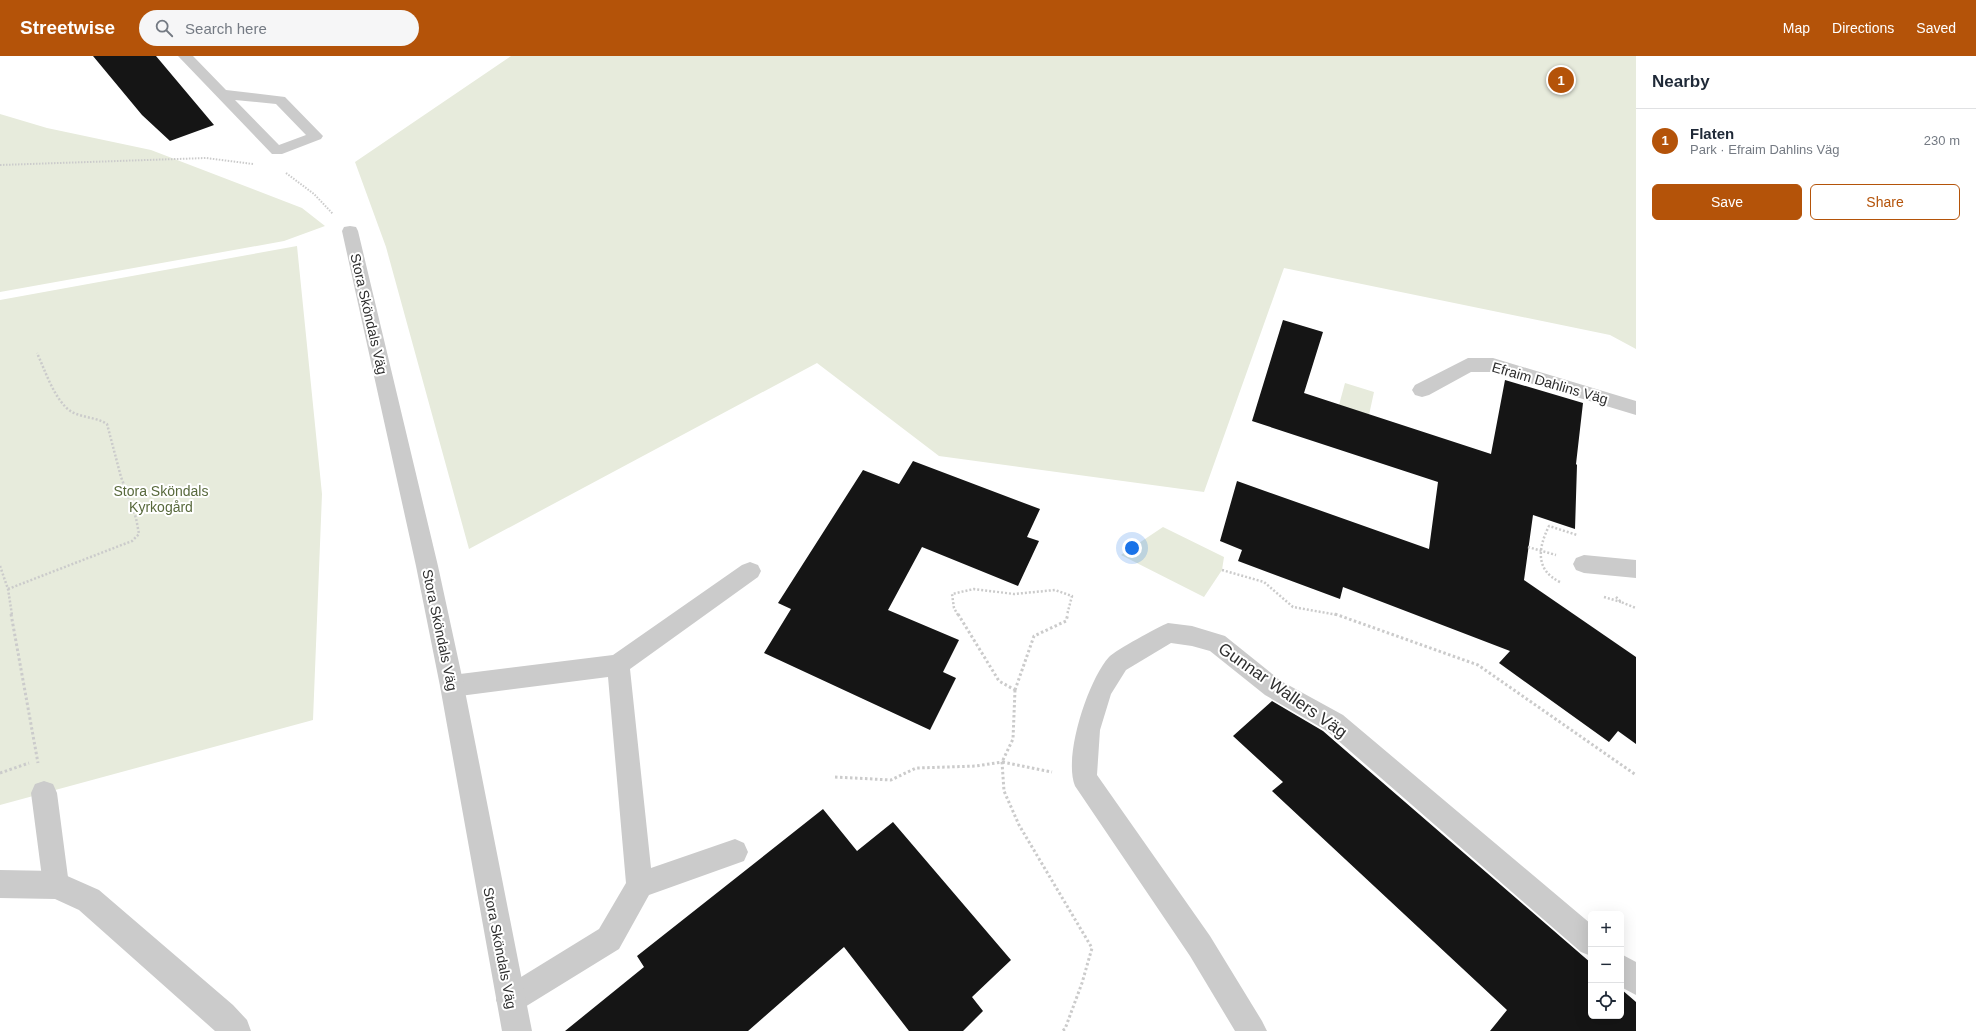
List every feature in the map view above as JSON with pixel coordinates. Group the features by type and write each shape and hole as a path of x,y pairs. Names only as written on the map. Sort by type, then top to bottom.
{"street":[{"path":"185,56 221,94 277,150 316,136 280,100 221,94"},
{"name":"Stora Sköndals Väg","path":"350,231 427,566 452,686 516,1031"},
{"name":"Efraim Dahlins Väg","path":"1422,390 1468,365 1493,365 1636,408"},
{"path":"0,884 56,884 89,900 222,1016 236,1031"}],"lane":[{"path":"1584,564 1628,567 1636,570"},
{"path":"452,686 618,666 750,571"},
{"name":"Gunnar Wallers Väg","path":"1084,778 1088,730 1101,690 1118,664 1168,633 1192,636 1217,643 1274,688 1335,723 1588,939"},
{"path":"510,1000 609,939 640,885 618,666"},
{"path":"1084,778 1200,946 1252,1031"},
{"path":"44,793 56,884"},
{"path":"640,885 735,852"},
{"path":"1624,971 1636,981"}],"path":[{"path":"0,164 206,158 255,164"},
{"path":"283,172 314,194 350,231"},
{"path":"8,589 132,541 139,534 136,518 121,477 107,424 100,419 72,412 67,408 61,400 37,353"},
{"path":"0,567 8,589 38,760 0,773"},
{"path":"1222,570 1264,582 1293,607 1333,613 1478,665 1636,775"},
{"path":"1016,690 999,681 954,608 952,594 974,589 1014,594 1055,590 1072,596 1066,621 1034,636 1016,690 1013,739 1002,762 1004,791 1019,825 1092,948 1068,1022 1065,1029 1062,1031"},
{"path":"835,776 891,780 916,768 969,767 1002,762 1084,778"}],"green space":[{"path":"511,56 1636,56 1636,349 1610,335 1284,268 1204,492 939,456 817,363 469,549 386,247 355,162"},
{"path":"0,114 47,128 151,150 302,208 325,226 284,241 0,292"},
{"name":"Stora Sköndals Kyrkogård","path":"297,246 322,494 313,720 0,805 0,300"},
{"path":"1345,383 1374,392 1369,415 1339,405"},
{"path":"1163,527 1224,557 1222,570 1204,597 1121,555"}],"building":[{"path":"93,56 156,56 214,125 170,141 142,115"},
{"path":"1283,320 1323,332 1304,393 1491,454 1505,380 1583,403 1576,464 1575,529 1533,515 1524,580 1636,657 1636,744 1618,731 1609,742 1499,663 1510,651 1343,587 1340,599 1238,561 1242,550 1220,541 1237,481 1429,549 1438,482 1252,421"},
{"path":"913,461 1040,509 1027,537 1039,541 1018,586 922,547 888,610 959,640 943,672 956,678 930,730 764,653 791,609 778,603 863,470 899,484"},
{"path":"1272,701 1323,731 1588,960 1588,1019 1624,1019 1624,992 1636,1002 1636,1031 1490,1031 1507,1010 1272,791 1283,782 1233,736"},
{"path":"823,809 857,851 893,822 1011,960 972,997 983,1011 963,1031 909,1031 844,947 748,1031 565,1031 644,967 637,956"}],"place":[{"name":"Flaten","path":"1561,80"}]}
